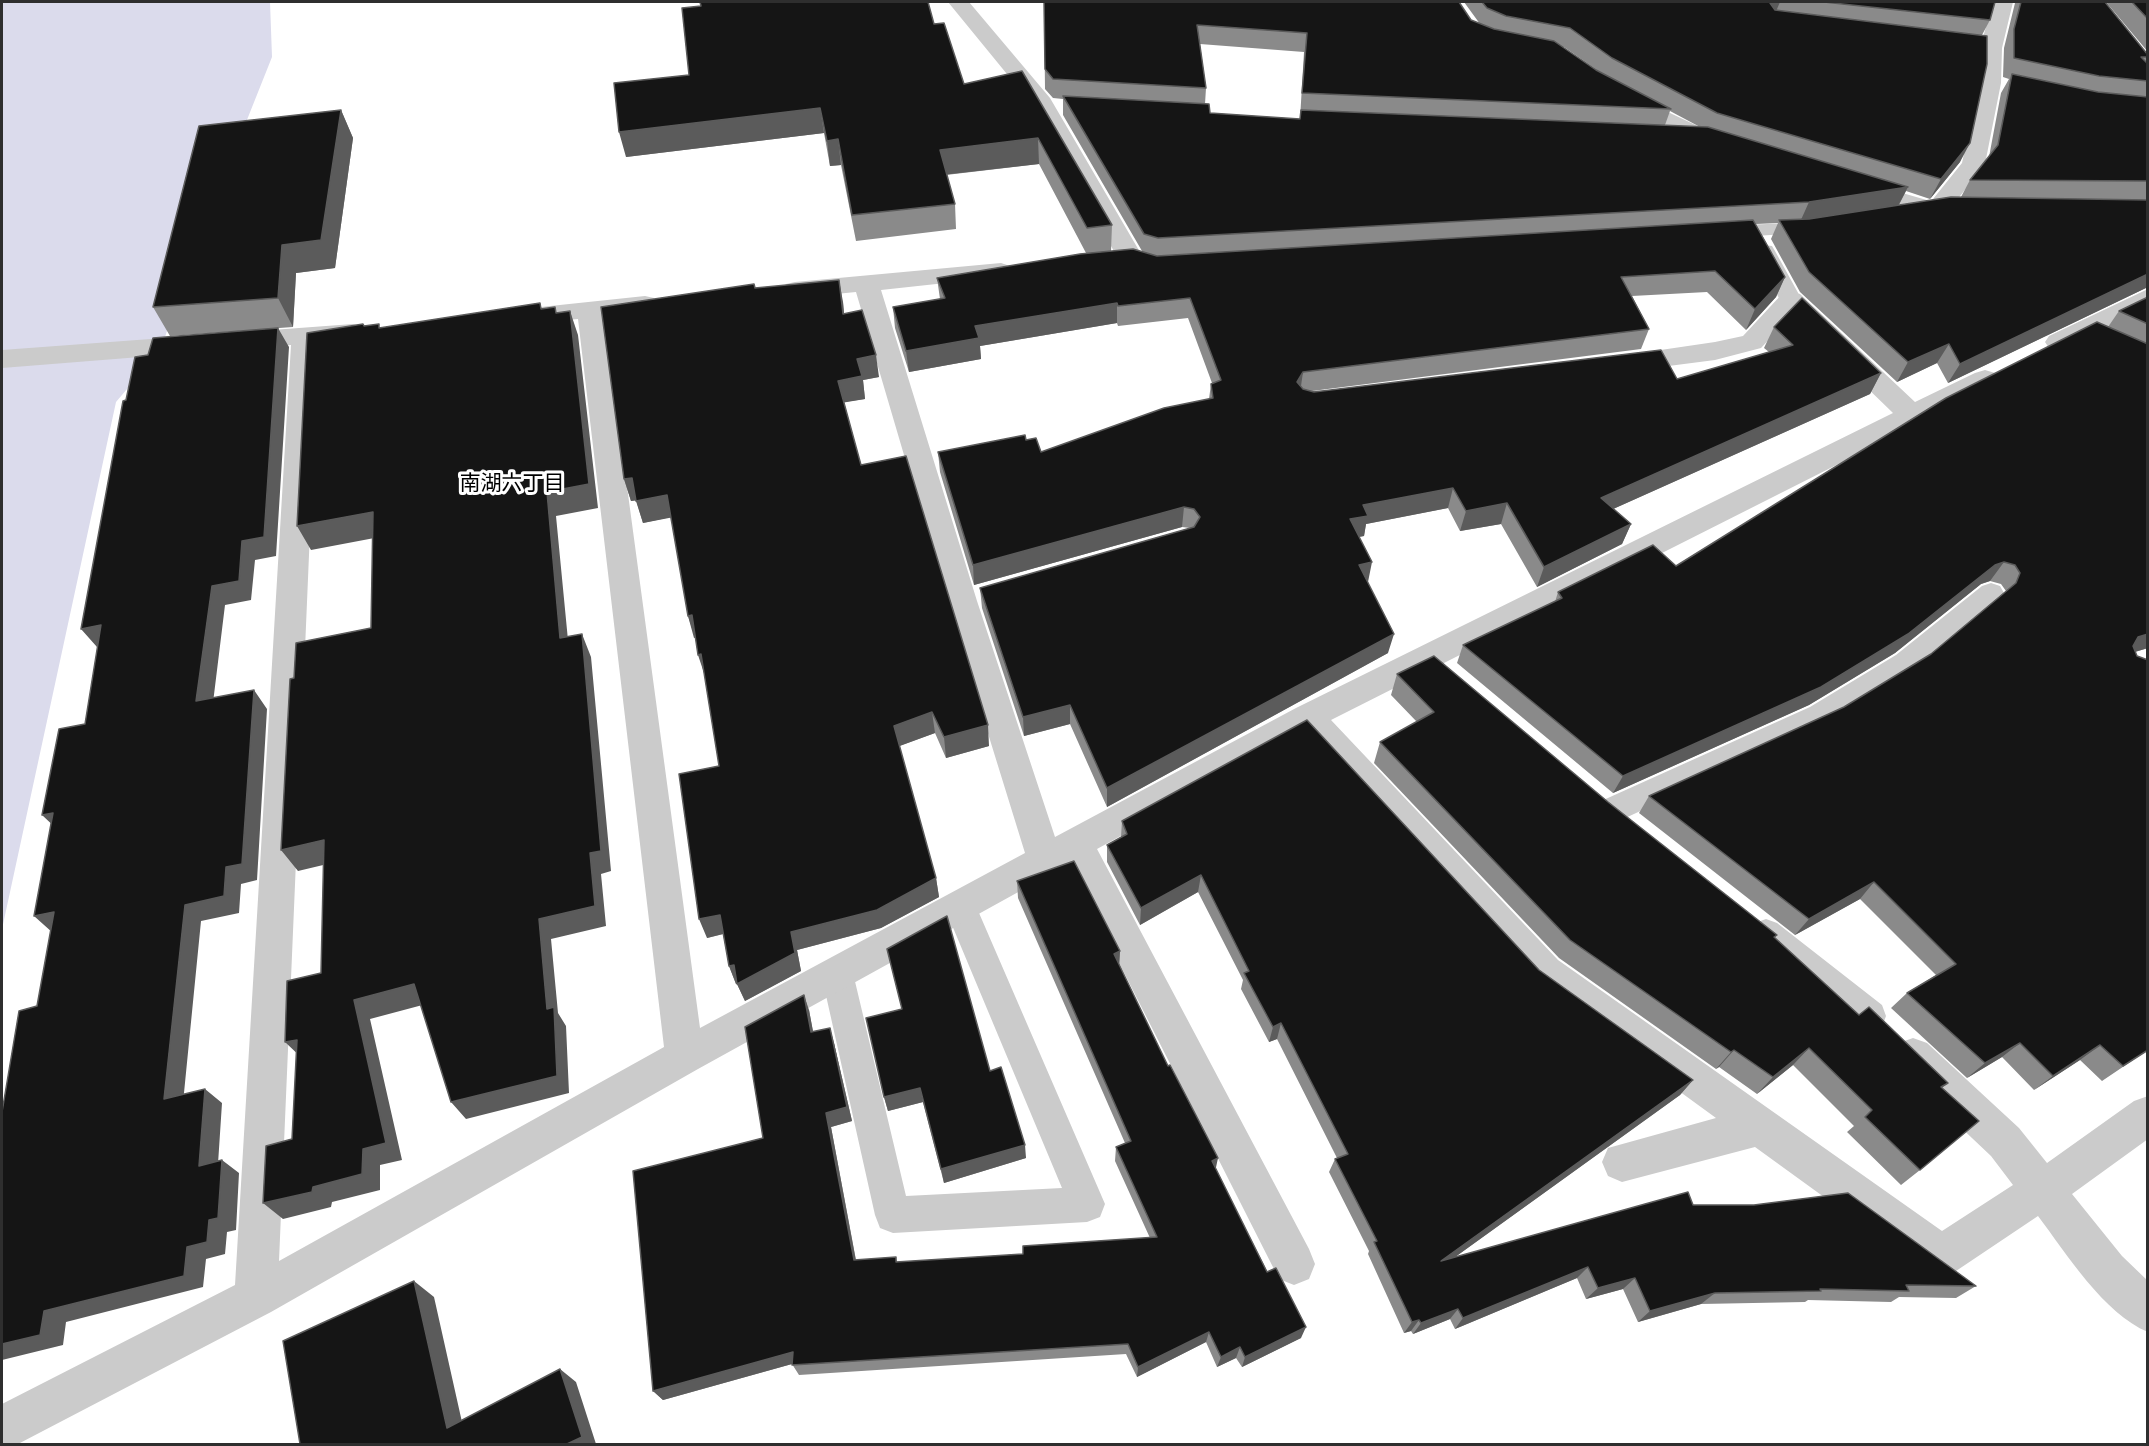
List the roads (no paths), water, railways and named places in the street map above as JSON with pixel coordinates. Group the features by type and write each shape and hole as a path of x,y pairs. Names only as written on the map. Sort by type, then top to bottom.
{"street":[{"path":"958,2 1039,98 1139,262 1073,264"},
{"path":"1937,210 1973,164 2000,85 1991,48 2003,2"},
{"path":"1937,210 1972,210"},
{"path":"774,292 1027,268"},
{"path":"866,283 1060,852 1294,1264"},
{"path":"2,1428 256,1297 684,1056 1308,717 2018,362 2096,337 2148,297"},
{"path":"1599,366 1715,351 1752,342 1791,300 1912,415"},
{"path":"483,320 670,302"},
{"path":"590,309 684,1056"},
{"path":"2,359 376,330"},
{"path":"256,1297 306,336"},
{"path":"1308,717 1545,972 1941,1256 2043,1189 2148,1115"},
{"path":"1870,1016 2005,1142 2107,1271 2148,1311"},
{"path":"1622,1162 1760,1126"}],"lane":[{"path":"1968,45 1991,48"},
{"path":"1619,94 1702,138 1733,148"},
{"path":"1044,106 1067,107"},
{"path":"1654,136 1702,138"},
{"path":"1845,182 1937,210"},
{"path":"1891,216 1937,210"},
{"path":"1703,233 1800,230 1834,225"},
{"path":"1753,231 1791,300"},
{"path":"1638,833 1601,803 1820,715 1906,663 1990,593"},
{"path":"1427,657 1454,681"},
{"path":"837,973 893,1215 1087,1204 960,906"},
{"path":"1740,913 1870,1016"}],"district":[{"name":"南湖六丁目","path":"512,484"}]}
